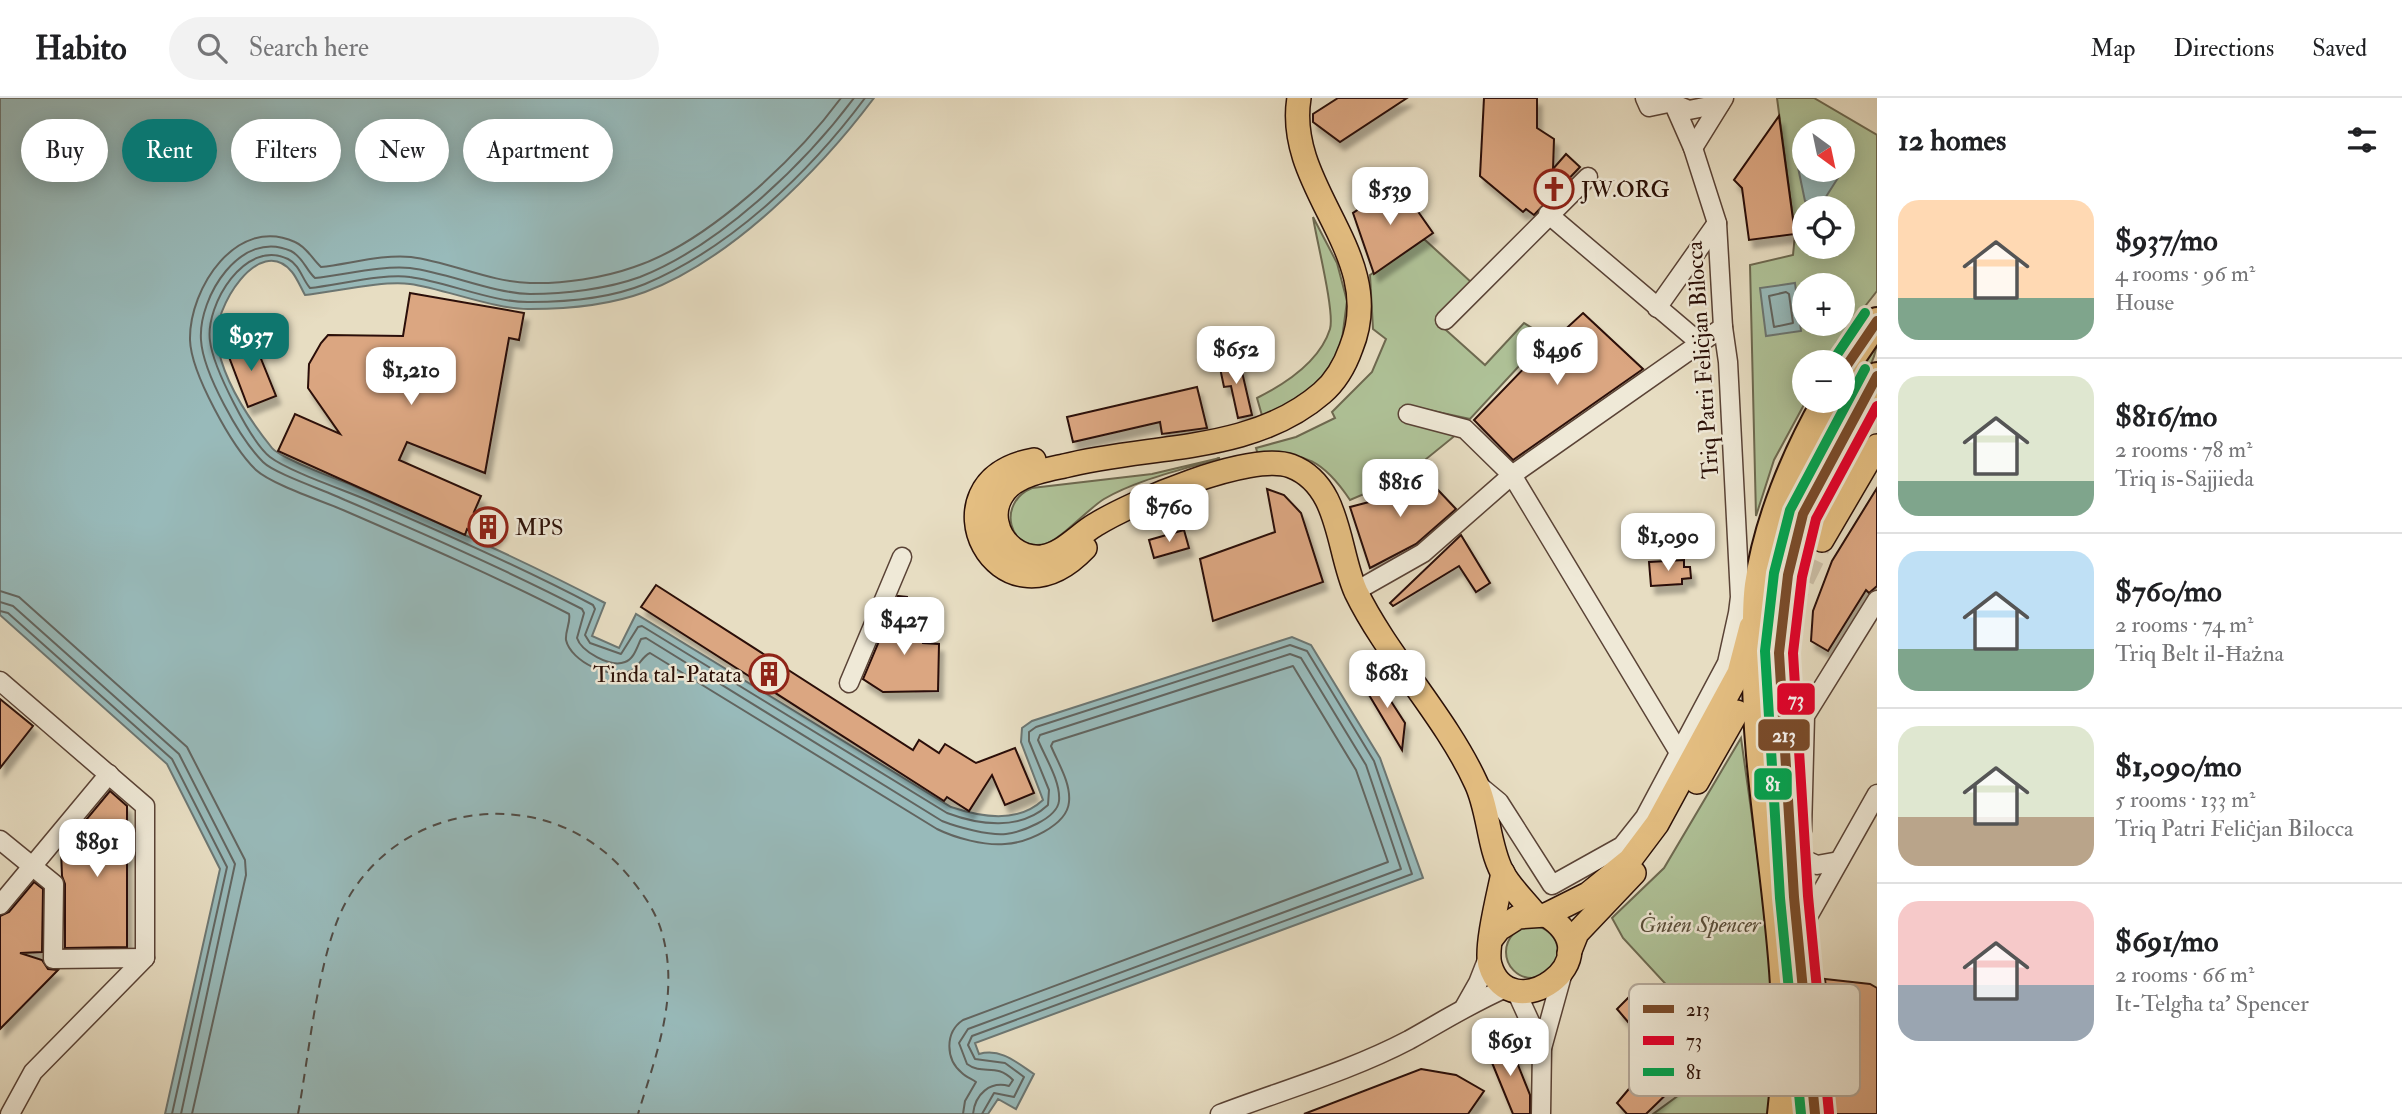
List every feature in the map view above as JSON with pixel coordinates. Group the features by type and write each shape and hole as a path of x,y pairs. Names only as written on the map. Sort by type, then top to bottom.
{"highway":[{"path":"1855,353 1871,329"},
{"path":"1803,984 1794,897 1797,856 1779,653 1788,575 1803,514 1827,464 1877,376"},
{"path":"1783,984 1783,943 1758,763 1755,707 1757,604 1759,582 1775,518 1810,428 1819,413"},
{"path":"1780,1114 1782,1096"},
{"path":"1813,1096 1815,1114"}],"main road":[{"path":"1299,98 1297,127 1301,148 1345,241 1360,293 1360,320 1342,370 1326,390 1307,406 1264,427 1156,452 1100,457 1028,475 1006,488 996,511 997,524 1009,546 1032,557 1058,552 1094,525 1147,497 1256,462 1278,461 1305,471 1328,500 1356,591 1476,783 1503,873 1541,915 1556,921 1564,933 1566,963"},
{"path":"1822,540 1877,446"},
{"path":"1491,946 1508,922 1541,915 1599,886 1630,860 1657,824 1739,673 1757,604"},
{"path":"1503,873 1491,946 1494,974 1512,989 1544,988 1566,963 1577,933 1670,831 1737,712"}],"street":[{"path":"1645,98 1649,107 1673,101 1689,110 1722,101"},
{"name":"Triq Patri Feliċjan Bilocca","path":"1476,783 1499,802 1552,885 1622,846 1645,817 1727,663 1740,597 1728,362 1723,327 1717,223 1693,148 1673,101"},
{"path":"1693,148 1722,101"},
{"path":"1445,320 1548,214 1588,177"},
{"path":"1548,214 1700,343"},
{"path":"1657,308 1717,223"},
{"path":"1356,591 1423,553 1512,475 1723,327"},
{"path":"1408,414 1465,429 1512,475 1680,754"},
{"path":"849,683 902,556"},
{"path":"1839,861 1817,864 1797,856 1805,716 1872,621 1877,600"},
{"path":"0,681 145,806 145,958 33,1072 10,1114"},
{"path":"0,905 109,774"},
{"path":"1799,942 1806,920 1877,794"},
{"path":"0,840 54,884 53,958 145,958"},
{"path":"1465,1006 1478,983 1491,946"},
{"path":"1541,1114 1542,1048 1566,963"},
{"path":"1220,1114 1375,1055 1409,1040 1465,1006 1512,989 1542,1048"}],"green space":[{"path":"1777,98 1814,98 1850,119 1792,119 1792,182 1855,182 1855,122 1877,135 1877,291 1855,319 1855,273 1792,273 1792,336 1842,336 1833,350 1792,350 1792,413 1799,413 1774,460 1756,516 1750,265 1792,255 1792,259 1855,259 1855,196 1792,196 1792,211"},
{"path":"1313,217 1337,263 1347,301 1341,347 1319,384 1263,419 1257,398 1279,386 1310,361 1325,341 1330,329 1328,292"},
{"path":"1424,239 1471,282 1437,322 1485,365 1524,323 1546,337 1470,419 1410,406 1457,434 1404,477 1350,500 1331,476 1312,461 1289,455 1258,455 1256,448 1296,437 1335,418 1332,412 1372,372 1386,339 1373,329 1370,275"},
{"path":"1877,338 1874,358 1855,390 1855,371"},
{"path":"1830,413 1841,413 1807,495 1765,644 1773,572 1787,514"},
{"path":"1220,458 1146,480 1117,492 1098,503 1058,537 1045,544 1033,545 1023,541 1012,525 1014,504 1032,488 1152,474"},
{"name":"Ġnien Spencer","path":"1741,738 1770,946 1770,984 1666,984 1623,938 1612,918 1664,868"},
{"path":"1532,926 1551,933 1558,952 1551,971 1532,978 1513,971 1506,952 1513,933"},
{"name":"Ġnien Spencer","path":"1678,1096 1771,1096 1771,1114 1653,1114"}],"water":[{"path":"0,98 874,98 828,154 772,210 741,236 677,277 632,296 588,305 530,309 502,306 399,283 305,295 292,272 279,262 266,262 252,268 230,295 217,327 220,356 230,384 254,424 277,453 481,542 605,603 592,636 619,648 636,614 951,807 974,814 998,816 1022,813 1043,800 1021,742 1022,728 1032,721 1292,637 1311,645 1380,758 1423,878 975,1043 979,1054 1001,1055 1034,1074 1016,1109 998,1099 988,1114 165,1114 220,869 167,764 0,615"},
{"path":"1801,182 1835,182 1826,196 1804,196"},
{"path":"1792,283 1792,332 1766,336 1760,288"}],"building":[{"path":"1338,98 1407,98 1340,142 1313,122 1313,114"},
{"path":"1484,98 1537,98 1537,128 1554,139 1553,169 1566,154 1580,167 1534,215 1526,209 1523,212 1480,176"},
{"path":"1779,116 1792,212 1792,234 1749,240 1742,188 1734,180"},
{"path":"1398,183 1433,233 1374,274 1353,213"},
{"path":"410,293 524,313 519,340 509,338 485,473 407,442 399,460 481,496 474,512 491,514 501,521 502,530 493,540 482,540 467,529 465,535 278,451 295,414 340,434 308,388 309,364 328,335 403,336"},
{"path":"1583,313 1643,369 1513,460 1474,420 1532,360"},
{"path":"253,339 276,396 248,407 226,349"},
{"path":"1239,359 1252,415 1238,418 1231,386 1224,387 1219,363"},
{"path":"1197,387 1207,428 1162,434 1160,422 1073,442 1067,417"},
{"path":"1421,472 1456,509 1416,544 1370,568 1350,507 1392,496"},
{"path":"1877,488 1877,586 1869,593 1866,590 1828,651 1811,641 1813,611 1832,561"},
{"path":"1267,489 1284,495 1301,513 1323,582 1213,621 1200,559 1275,532"},
{"path":"1184,530 1189,548 1154,558 1149,540"},
{"path":"1461,535 1490,583 1476,592 1459,566 1393,606 1390,603"},
{"path":"1684,560 1684,567 1690,567 1691,578 1682,579 1682,584 1651,586 1649,562"},
{"name":"Tinda tal-Patata","path":"656,585 913,750 919,740 939,753 945,744 976,763 1015,748 1034,793 1005,805 992,775 969,811 947,797 944,801 641,607"},
{"path":"898,596 907,597 906,623 923,624 923,643 939,644 938,691 883,692 863,679"},
{"path":"1376,678 1405,723 1402,750 1363,685"},
{"path":"0,699 33,726 0,768"},
{"path":"110,791 127,806 127,947 65,948 65,884 61,850"},
{"path":"34,882 43,889 42,952 20,953 42,960 48,969 58,970 0,1029 0,916 9,912"},
{"path":"1825,979 1870,984 1877,988 1877,1114 1831,1114 1829,1096 1860,1096 1860,984 1826,984"},
{"path":"1629,997 1629,1023 1617,1009"},
{"path":"1508,1040 1530,1095 1530,1114 1513,1114 1486,1048"},
{"path":"1421,1069 1456,1075 1484,1091 1468,1114 1304,1114"},
{"path":"1629,1089 1629,1096 1664,1096 1646,1114 1627,1114 1617,1103"}],"ferry route":[{"path":"298,1114 321,976 336,923 346,902 372,866 405,840 442,822 482,814 523,816 563,827 600,848 631,879 653,911 667,956 667,1002 664,1025 638,1114"}],"tunnel":[{"path":"1788,610 1822,540"}],"transit line":[{"name":"81","path":"1840,350 1865,313"},
{"name":"213","path":"1855,353 1877,321"},
{"name":"81","path":"1788,984 1780,898 1765,651 1774,573 1790,510 1865,369"},
{"name":"213","path":"1802,984 1794,897 1779,653 1788,575 1803,514 1877,376"},
{"name":"73","path":"1817,984 1808,896 1793,653 1802,577 1816,519 1877,406"},
{"name":"81","path":"1799,1096 1801,1114"},
{"name":"213","path":"1813,1096 1815,1114"},
{"name":"73","path":"1827,1096 1829,1113"}],"place":[{"name":"JW.ORG","path":"1554,189"},
{"name":"MPS","path":"488,527"},
{"name":"Tinda tal-Patata","path":"769,674"}]}
